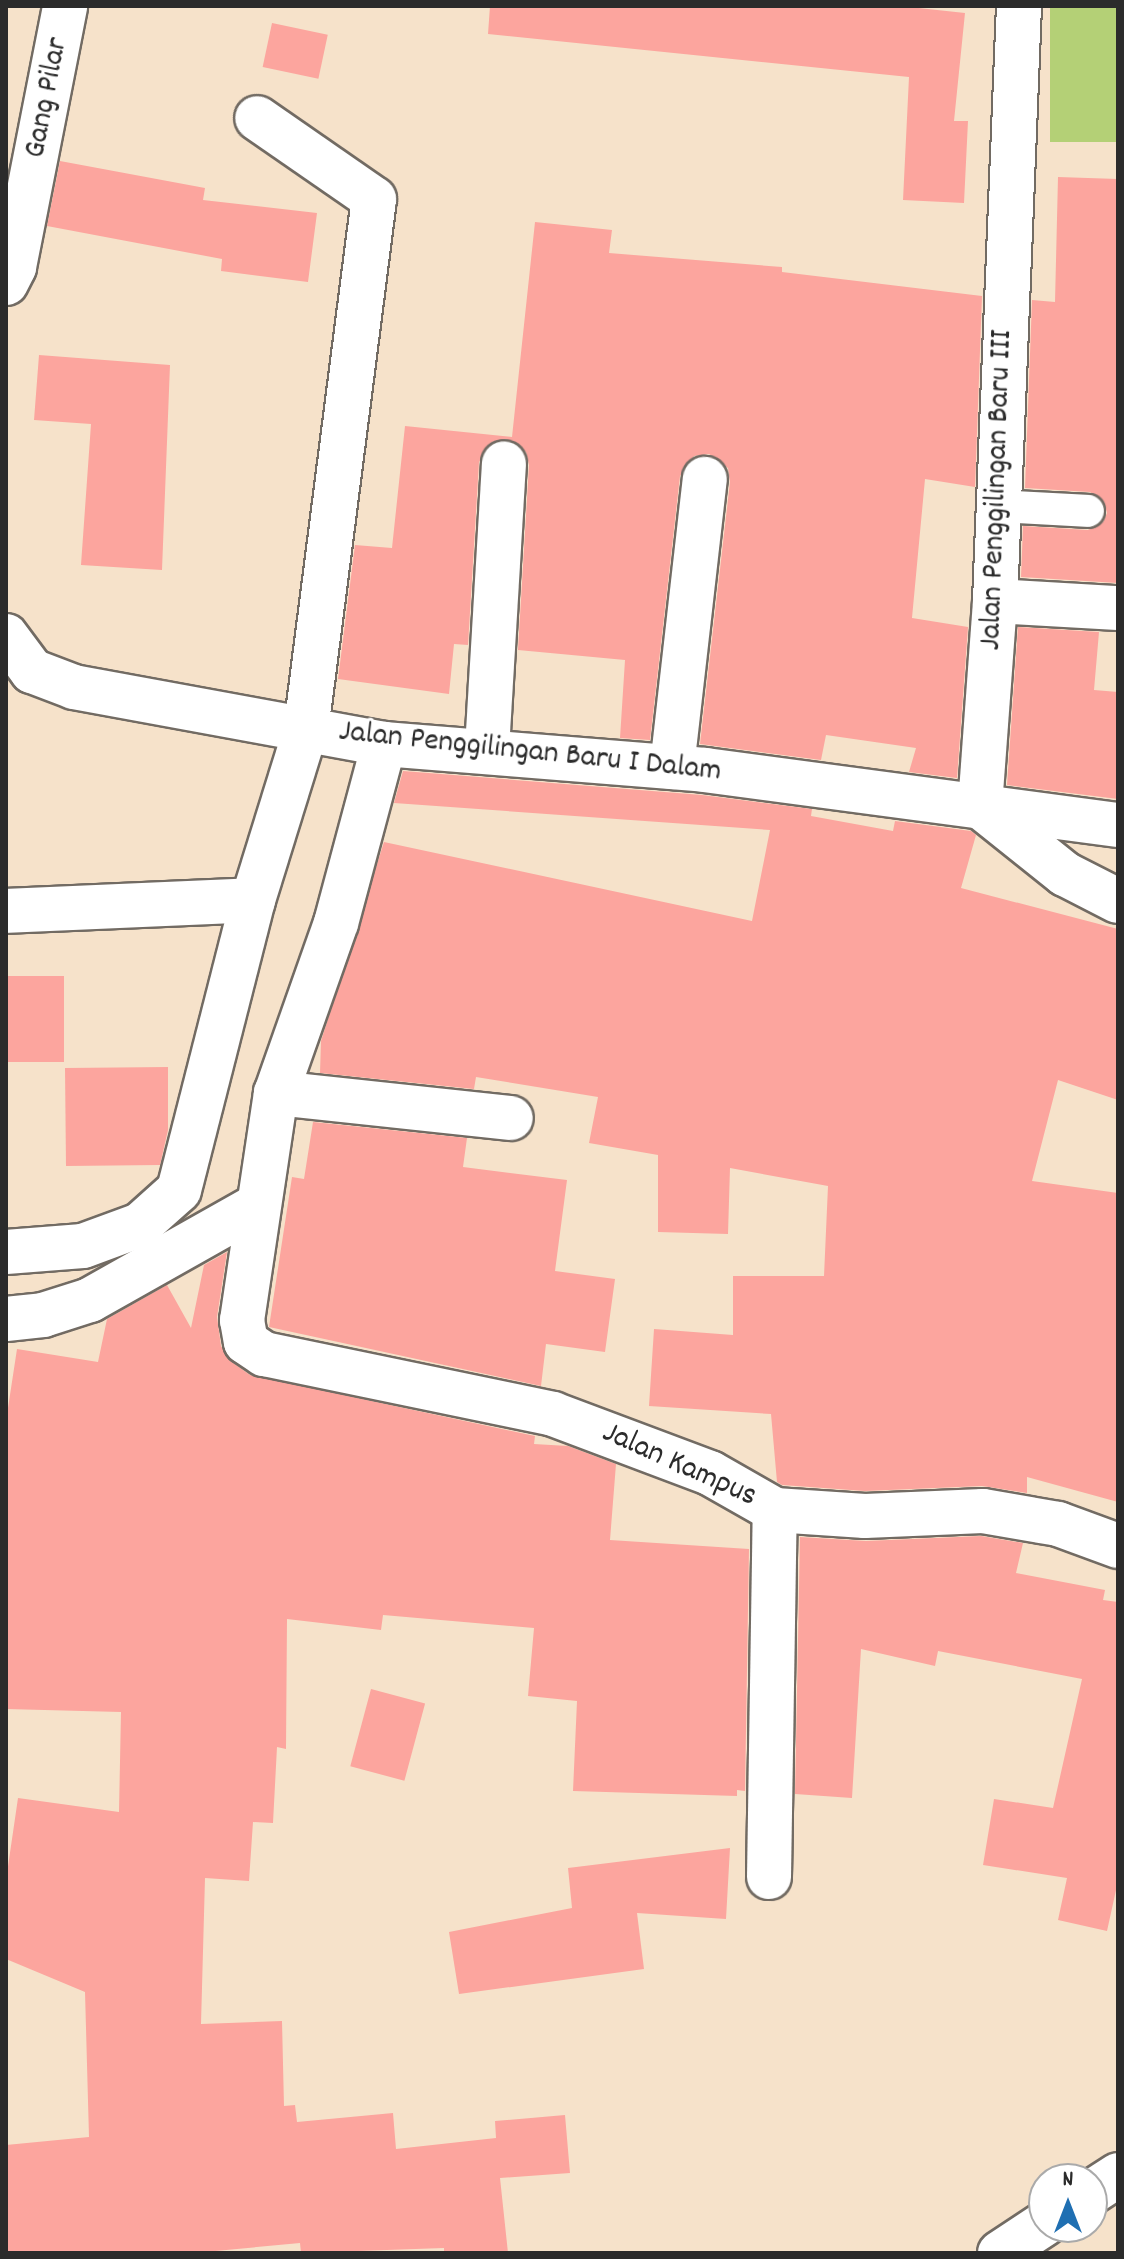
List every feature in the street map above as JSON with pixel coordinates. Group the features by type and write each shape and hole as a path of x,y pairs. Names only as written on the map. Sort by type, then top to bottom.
{"street":[{"name":"Gang Pilar","path":"6,283 14,267 65,6"},
{"name":"Jalan Penggilingan Baru III","path":"980,806 995,601 1019,6"},
{"path":"6,1252 83,1246 140,1225 179,1190 253,900 306,729 374,199 257,118"},
{"path":"487,749 504,464"},
{"path":"672,767 705,479"},
{"path":"995,601 1118,608"},
{"name":"Jalan Penggilingan Baru I Dalam","path":"6,636 32,671 74,687 384,744 487,749 672,767 1118,825"},
{"path":"6,1319 43,1315 90,1300 257,1206 276,1093 336,923 384,744"},
{"path":"980,806 1065,874 1118,901"},
{"path":"6,911 253,900"},
{"path":"276,1093 511,1118"},
{"name":"Jalan Kampus","path":"257,1206 242,1320 246,1342 264,1354 553,1414 710,1473 775,1510 865,1516 983,1511 1058,1524 1118,1546"},
{"path":"769,1877 775,1510"},
{"path":"1000,2253 1028,2235"}],"lane":[{"path":"997,506 1088,511"}],"green space":[{"path":"1050,6 1118,6 1118,142 1050,142"}],"building":[{"path":"490,6 900,6 965,13 954,121 968,121 964,203 903,200 909,77 488,34"},
{"path":"272,23 328,35 318,79 263,67"},
{"path":"60,161 205,188 203,200 317,213 308,282 221,271 222,259 47,226"},
{"path":"1058,177 1118,179 1118,583 1021,577 1023,526 1088,530 1103,522 1107,513 1104,502 1090,492 1025,488 1032,300 1055,302"},
{"path":"535,222 612,230 609,253 782,267 782,272 982,296 975,487 925,479 912,618 968,627 957,778 909,772 916,748 826,735 821,760 700,744 730,482 728,468 709,454 694,456 680,476 650,740 620,738 625,660 518,650 529,465 526,452 506,439 492,442 479,462 468,645 454,644 449,694 338,679 355,545 392,548 405,426 512,437"},
{"path":"39,355 170,365 162,570 81,565 91,424 34,420"},
{"path":"1018,627 1099,632 1094,690 1118,692 1118,799 1007,785"},
{"path":"403,771 702,795 812,809 811,816 893,831 895,821 971,831 976,835 961,888 1118,929 1118,1100 1058,1080 1032,1181 1118,1193 1118,1502 1027,1477 1027,1493 982,1486 865,1491 782,1485 777,1482 771,1414 649,1406 654,1329 733,1335 733,1276 824,1276 828,1186 730,1168 728,1234 658,1232 658,1155 589,1143 598,1097 476,1077 474,1089 320,1073 321,1041 384,842 752,921 770,830 394,803"},
{"path":"6,976 64,976 64,1062 6,1062"},
{"path":"168,1067 168,1130 160,1165 66,1166 65,1068"},
{"path":"313,1122 467,1138 463,1167 567,1180 555,1271 615,1279 605,1352 546,1344 541,1386 269,1327 292,1177 304,1179"},
{"path":"227,1252 217,1317 221,1346 232,1362 250,1375 535,1436 534,1444 568,1446 616,1464 610,1540 749,1549 745,1791 737,1790 737,1796 573,1791 577,1701 528,1696 534,1628 383,1615 381,1630 287,1619 286,1749 277,1747 273,1823 253,1822 249,1881 205,1878 201,2024 282,2021 284,2106 295,2105 297,2122 393,2113 396,2149 496,2138 495,2121 565,2115 570,2173 500,2178 508,2253 444,2253 444,2248 301,2253 300,2243 194,2253 6,2253 6,2145 89,2137 85,1992 6,1959 6,1880 18,1798 119,1812 121,1712 6,1709 6,1421 17,1349 98,1362 107,1319 167,1285 191,1328 204,1265"},
{"path":"981,1536 1023,1543 1016,1573 1105,1590 1103,1600 1118,1602 1118,1881 1107,1931 1058,1920 1067,1878 983,1865 994,1799 1053,1808 1082,1679 938,1651 935,1666 861,1649 852,1798 795,1794 800,1537 866,1541"},
{"path":"371,1689 425,1703 404,1781 350,1766"},
{"path":"730,1848 726,1919 637,1913 644,1969 459,1994 449,1932 572,1908 568,1868"}]}
